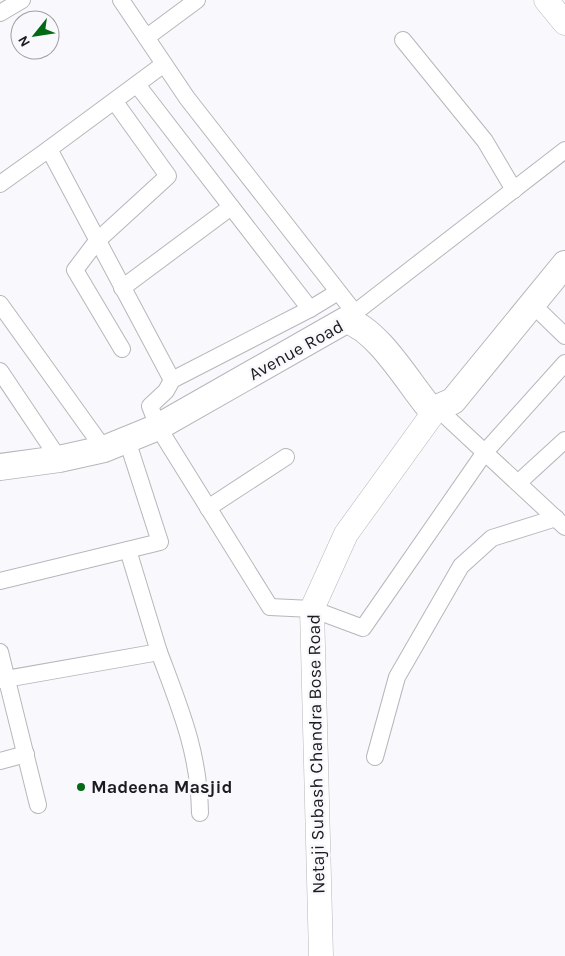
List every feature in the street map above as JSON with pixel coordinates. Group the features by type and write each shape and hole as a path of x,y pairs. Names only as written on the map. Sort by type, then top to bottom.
{"main road":[{"path":"546,0 565,23"},
{"path":"437,408 453,400 565,264"},
{"name":"Avenue Road","path":"0,467 60,459 115,445 158,427 350,316 370,334 428,406 437,408"},
{"name":"Netaji Subash Chandra Bose Road","path":"321,956 312,609 346,534 437,408"}],"street":[{"path":"0,13 22,0"},
{"path":"121,0 186,98 338,292 350,316 565,150"},
{"path":"146,37 197,0"},
{"path":"403,40 484,141 514,190"},
{"path":"0,184 138,86 164,64"},
{"path":"138,86 310,309"},
{"path":"115,102 168,176 97,241 75,270 122,349"},
{"path":"49,149 172,380"},
{"path":"122,288 231,207"},
{"path":"338,292 310,309 172,380 166,391 150,406 158,427 270,607 312,609 363,628 485,452 565,363"},
{"path":"0,304 115,445 160,542 0,581"},
{"path":"532,304 565,336"},
{"path":"0,371 60,459"},
{"path":"437,408 560,522"},
{"path":"518,483 565,440"},
{"path":"208,508 286,458"},
{"path":"375,757 397,677 461,566 492,538 560,522"},
{"path":"128,550 159,652 189,731 200,780 200,813"},
{"path":"0,652 3,679 26,754 38,805"},
{"path":"3,679 159,652"},
{"path":"0,761 26,754"}],"place":[{"name":"Madeena Masjid","path":"81,787"}]}
